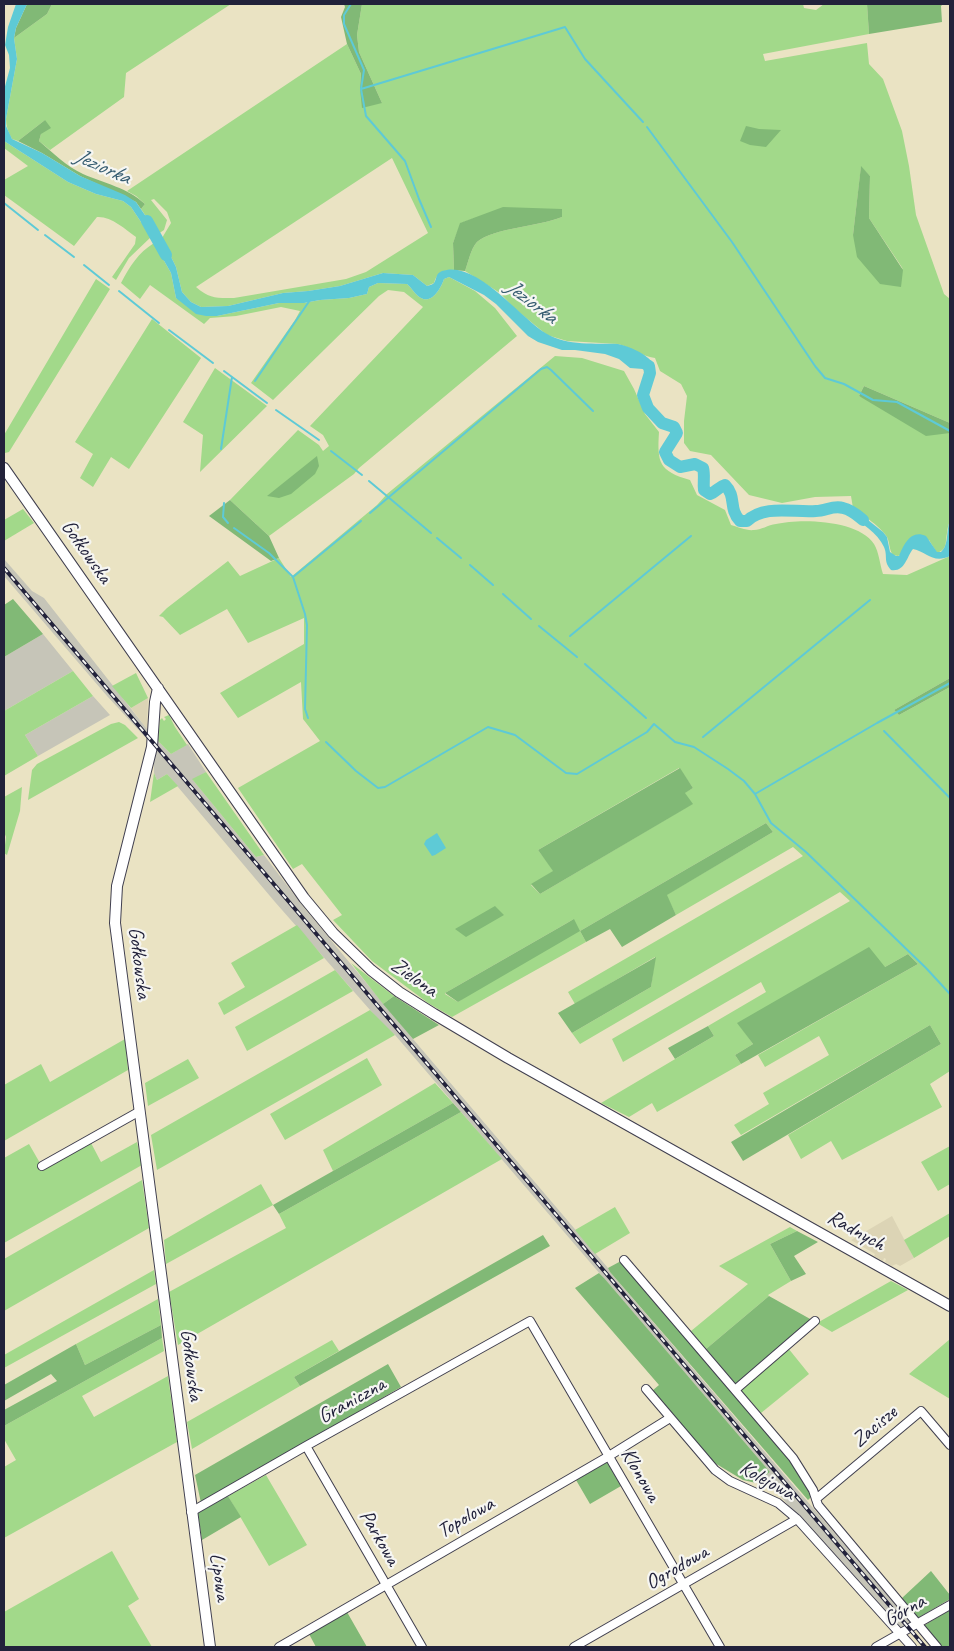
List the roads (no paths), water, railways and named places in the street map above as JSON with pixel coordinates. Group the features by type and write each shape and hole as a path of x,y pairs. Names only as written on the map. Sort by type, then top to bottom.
{"street":[{"name":"Gołkowska","path":"4,468 158,688 155,702 152,747 117,886 114,911 192,1512"},
{"name":"Zielona","path":"158,688 304,898 333,933 371,970 420,1006 744,1190"},
{"path":"42,1166 140,1111"},
{"name":"Radnych","path":"744,1190 950,1306"},
{"name":"Kolejowa","path":"624,1260 793,1458 813,1490 818,1505 937,1647"},
{"path":"735,1390 815,1321"},
{"name":"Graniczna","path":"192,1512 306,1446 530,1322"},
{"name":"Klonowa","path":"530,1322 720,1647"},
{"name":"Kolejowa","path":"646,1389 714,1470 730,1481 778,1503 797,1519 912,1647"},
{"name":"Zacisze","path":"816,1499 921,1411 950,1446"},
{"name":"Topolowa","path":"279,1647 609,1456 670,1418"},
{"name":"Parkowa","path":"306,1446 422,1647"},
{"name":"Lipowa","path":"192,1512 210,1647"},
{"name":"Ogrodowa","path":"574,1647 797,1519"},
{"name":"Górna","path":"876,1647 950,1605"}],"water":[{"path":"16,4 27,4 16,28 14,38 17,59 6,119 6,126 12,139 42,153 80,176 125,195 136,202 158,234 151,237 131,207 123,201 96,194 68,182 4,141 4,90 10,68 9,55 5,45 8,27"},
{"path":"162,238 176,267 182,292 191,302 201,307 228,306 283,293 340,286 383,273 413,275 427,286 434,283 440,272 455,270 483,281 536,326 555,338 582,343 618,344 637,351 647,357 654,366 653,379 645,377 646,371 643,369 630,368 619,359 605,354 562,350 538,342 528,336 496,304 484,295 449,277 444,279 435,295 427,299 418,296 407,284 378,283 369,287 367,294 349,298 304,303 279,303 217,316 196,314 176,298 171,273 154,243"},
{"path":"853,508 883,532 887,537 890,552 896,556 899,556 909,539 916,534 926,536 937,552 941,552 945,546 950,520 950,556 939,559 913,549 902,567 891,570 887,564 884,547 878,537 848,514"},
{"path":"437,833 446,848 432,856 424,844 426,840"}],"waterway":[{"path":"351,4 344,15 344,24 364,70 361,89 366,116 405,161 431,227"},
{"path":"361,89 565,27 585,59 643,122"},
{"path":"647,127 732,242 825,378 844,384 873,400 897,402 950,431"},
{"path":"4,203 38,230"},
{"name":"Jeziorka","path":"147,221 166,255"},
{"path":"45,235 74,257"},
{"path":"84,265 109,285"},
{"path":"119,291 159,323"},
{"path":"255,381 310,300"},
{"path":"169,330 213,363"},
{"name":"Jeziorka","path":"647,365 649,366 650,373 643,395 648,408 662,423 674,427 677,433 665,452 669,460 680,467 695,464 703,468 704,490 710,494 725,485 729,489 734,512 740,521 747,521 754,516 771,511 816,511 836,507 849,510 863,520"},
{"path":"370,513 541,369 547,367 551,370 593,411"},
{"path":"224,371 267,403"},
{"path":"221,449 232,377"},
{"path":"276,410 319,440"},
{"path":"331,451 362,475"},
{"path":"369,481 431,533"},
{"path":"224,503 223,517 228,523"},
{"path":"308,718 305,709 307,625 293,577 361,521"},
{"path":"234,528 269,553 293,577"},
{"path":"570,636 691,536"},
{"path":"437,538 461,558"},
{"path":"470,565 493,585"},
{"path":"503,594 531,619"},
{"path":"703,737 870,600"},
{"path":"539,626 577,657"},
{"path":"585,664 646,718"},
{"path":"326,742 356,771 378,788 385,787 488,727 515,735 566,773 577,774 647,732 654,724 675,742 694,747 728,769 744,781 755,794 950,683"},
{"path":"884,731 950,798"},
{"path":"755,794 771,823 806,852 926,968 950,994"}],"railway":[{"path":"4,568 925,1647"}]}
